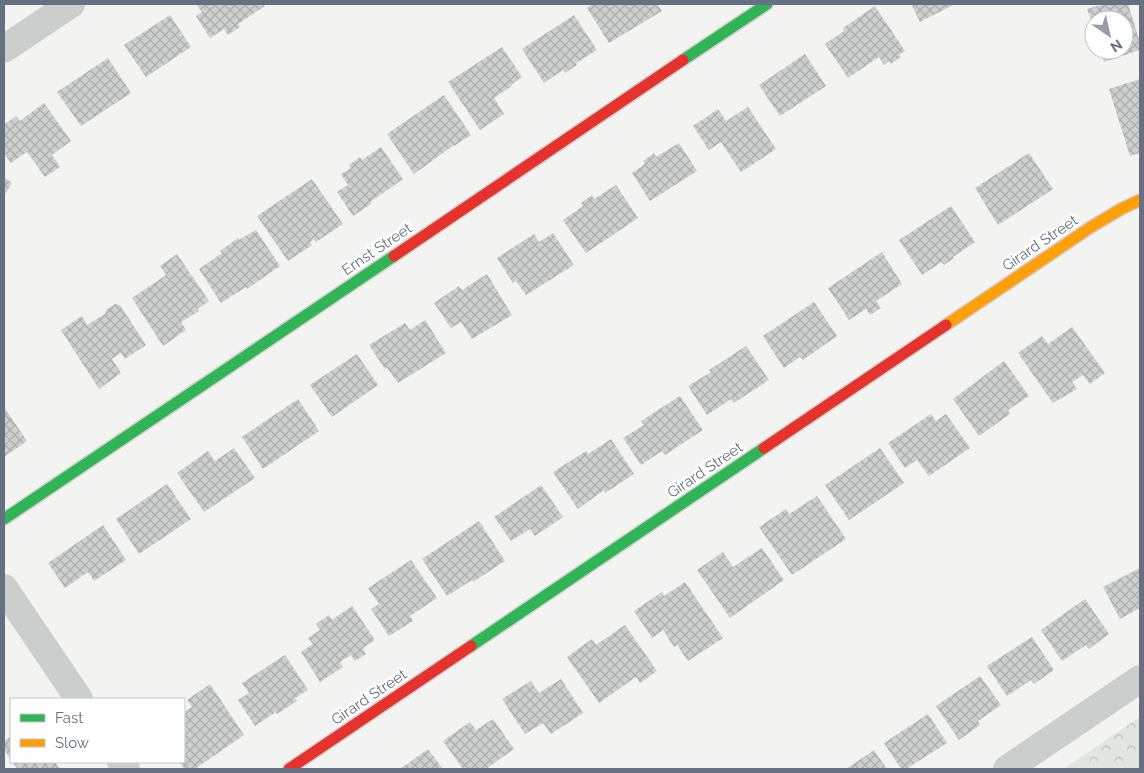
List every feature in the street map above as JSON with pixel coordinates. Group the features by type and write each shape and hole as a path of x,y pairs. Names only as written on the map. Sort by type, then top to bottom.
{"street":[{"path":"4,49 71,4"},
{"name":"Ernst Street","path":"4,520 767,4"},
{"name":"Girard Street","path":"289,769 1082,233 1121,209 1140,200"},
{"path":"4,588 78,698"},
{"path":"1007,769 1140,680"}],"green space":[{"path":"1140,717 1140,769 1063,769"}],"building":[{"path":"196,4 263,4 265,6 238,24 240,27 228,35 224,29 210,38 196,16 202,12"},
{"path":"593,4 657,4 662,11 609,43 587,8"},
{"path":"911,4 955,4 920,22"},
{"path":"1104,4 1128,4 1130,10 1087,10"},
{"path":"875,6 905,51 899,55 901,57 891,64 889,61 884,65 879,57 848,78 825,44 844,31 843,28"},
{"path":"170,15 191,47 146,77 124,45"},
{"path":"574,15 597,50 576,63 577,65 565,73 563,70 544,83 522,49"},
{"path":"1134,23 1140,42 1140,50 1134,52"},
{"path":"502,47 522,77 494,98 504,114 480,130 448,82"},
{"path":"805,54 826,86 780,116 759,85"},
{"path":"108,58 131,93 81,126 57,92"},
{"path":"1140,79 1140,153 1130,156 1109,89"},
{"path":"444,95 471,135 414,174 387,134"},
{"path":"44,103 71,141 52,155 60,167 45,177 27,152 11,163 4,153 4,125 16,116 20,121"},
{"path":"748,107 776,149 741,172 721,142 709,150 693,126 718,109 726,121"},
{"path":"679,143 697,171 650,201 632,173 645,164 643,161 654,153 656,157"},
{"path":"381,147 403,179 353,216 337,192 348,185 341,174 351,168 349,165 360,157 362,160"},
{"path":"1029,153 1053,189 998,225 975,188"},
{"path":"4,177 12,183 4,196"},
{"path":"312,179 343,224 316,242 314,239 310,242 312,245 288,261 257,216"},
{"path":"616,185 638,218 586,253 563,220 583,206 581,203 592,195 594,199"},
{"path":"951,206 975,242 944,265 942,262 922,275 899,240"},
{"path":"256,230 280,266 247,289 246,287 221,303 199,269 222,253 220,251 238,238 239,240"},
{"path":"553,233 574,265 526,295 516,281 513,283 497,258 534,234 539,242"},
{"path":"882,252 902,284 876,301 881,308 870,315 866,309 849,320 828,288"},
{"path":"177,254 209,301 198,309 199,311 181,322 186,330 163,346 132,298 166,275 160,266"},
{"path":"487,274 512,315 472,339 461,322 451,328 434,303 459,286 462,290"},
{"path":"814,302 837,336 803,360 800,357 784,368 763,336"},
{"path":"115,304 120,305 146,345 125,359 121,353 112,359 121,373 99,389 61,330 82,316 87,325 105,314 106,310"},
{"path":"425,320 446,353 398,383 387,368 385,369 369,345 405,323 410,330"},
{"path":"1072,327 1105,373 1090,384 1083,375 1072,382 1077,389 1053,403 1018,353 1042,336 1048,344"},
{"path":"746,346 769,380 734,403 731,399 707,415 688,386 711,372 709,370"},
{"path":"357,354 378,385 332,417 310,385"},
{"path":"1004,361 1029,396 1008,410 1010,414 979,436 953,399"},
{"path":"680,396 703,430 665,455 662,451 641,465 623,438 644,425 641,421"},
{"path":"298,399 319,431 263,469 242,437"},
{"path":"4,407 27,441 4,457"},
{"path":"931,414 936,421 946,414 970,448 929,476 917,460 905,468 888,443"},
{"path":"611,439 634,474 605,493 604,490 578,509 553,472 586,451 588,454"},
{"path":"234,448 255,478 204,512 177,473 208,451 215,461"},
{"path":"880,448 904,483 849,520 825,485"},
{"path":"167,484 191,519 139,554 116,519"},
{"path":"541,485 563,517 535,536 530,529 511,541 494,517"},
{"path":"817,496 846,539 792,575 759,527 786,509 789,514"},
{"path":"479,521 505,561 447,596 422,559"},
{"path":"103,525 126,560 94,581 88,572 65,588 48,563"},
{"path":"762,548 784,580 730,618 697,570 723,552 733,567"},
{"path":"411,560 437,598 410,616 413,621 389,636 371,609 379,604 368,588"},
{"path":"1140,568 1140,608 1120,619 1103,587"},
{"path":"685,582 723,638 688,661 677,645 674,647 663,630 652,638 634,611 662,592 664,596"},
{"path":"1085,599 1109,634 1089,649 1086,645 1062,661 1041,630"},
{"path":"352,606 375,640 363,648 366,654 355,661 351,655 340,662 343,667 320,682 301,652 313,644 308,638 320,630 316,624 329,615 332,620"},
{"path":"625,625 657,671 640,683 636,677 599,703 567,657 592,639 596,645"},
{"path":"1032,637 1054,670 1034,684 1031,680 1007,696 987,666"},
{"path":"285,655 308,690 295,698 297,701 255,726 238,700 249,693 242,683"},
{"path":"980,676 1001,705 978,721 980,725 959,740 936,706"},
{"path":"561,679 583,713 551,734 543,723 525,734 502,699 531,681 539,693"},
{"path":"210,684 244,735 195,769 185,769 180,763 185,763 185,711 192,707 187,700"},
{"path":"928,714 947,743 906,769 901,769 884,743"},
{"path":"493,719 514,749 486,769 463,769 443,741 470,722 476,730"},
{"path":"10,737 10,758 4,749 4,741"},
{"path":"428,749 443,769 400,769"},
{"path":"874,750 887,769 846,769"},
{"path":"13,763 56,763 60,769 18,769"}],"traffic: fast":[{"path":"683,60 767,4"},
{"path":"4,519 394,256"},
{"path":"471,646 764,448"}],"traffic: slow":[{"path":"946,325 1091,227 1140,200"}],"traffic: jam":[{"path":"394,256 683,60"},
{"path":"764,448 946,325"},
{"path":"289,769 471,646"}]}
